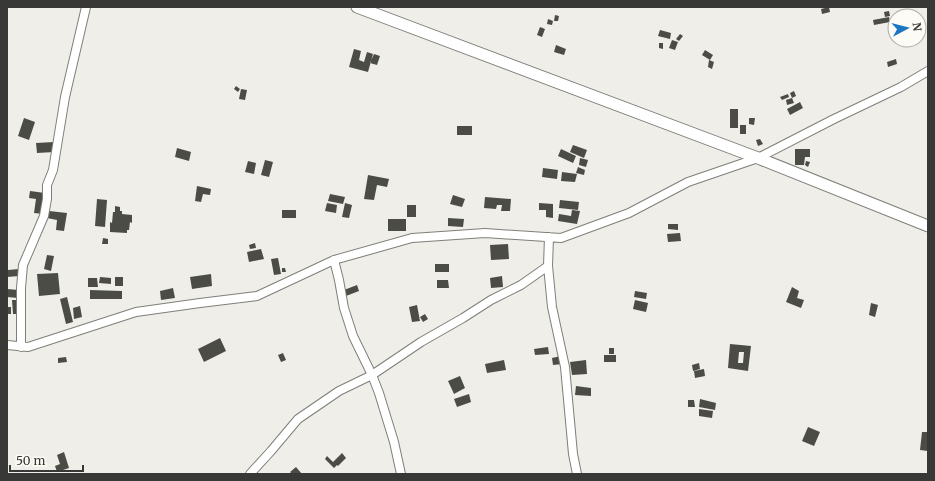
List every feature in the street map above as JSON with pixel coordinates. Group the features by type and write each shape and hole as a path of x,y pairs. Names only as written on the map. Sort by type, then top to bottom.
{"street":[{"path":"20,346 23,265 44,216 47,200 46,185 53,170 65,97 86,7"},
{"path":"357,7 758,158 928,226"},
{"path":"7,345 28,347 136,312 257,296 334,260 412,238 485,234 561,238 629,213 688,182 758,158 901,87 928,71"},
{"path":"549,237 548,266 552,306 565,367 572,446 577,474"},
{"path":"334,260 344,308 353,336 372,375 394,442 401,474"},
{"path":"250,474 298,419 340,391 372,375 421,342 464,318 491,300 521,285 548,266"}],"building":[{"path":"829,7 830,12 822,14 821,9"},
{"path":"887,11 887,17 885,17 884,12"},
{"path":"555,15 559,16 558,21 554,21"},
{"path":"887,17 887,23 874,25 873,20"},
{"path":"548,19 553,21 552,25 547,24"},
{"path":"540,27 545,29 542,37 537,35"},
{"path":"660,30 671,33 670,39 658,36"},
{"path":"680,34 683,36 679,41 676,39"},
{"path":"672,40 678,42 675,50 669,48"},
{"path":"659,43 663,43 663,49 659,48"},
{"path":"556,45 566,49 564,55 554,52"},
{"path":"354,49 361,51 359,60 364,62 367,52 373,54 368,72 349,67"},
{"path":"705,50 713,55 710,60 702,55"},
{"path":"374,54 380,56 377,65 370,63"},
{"path":"896,59 897,64 888,67 887,62"},
{"path":"709,60 714,62 712,69 708,67"},
{"path":"236,86 240,89 238,92 234,89"},
{"path":"241,89 247,90 245,100 239,99"},
{"path":"794,91 796,96 792,98 790,93"},
{"path":"788,94 789,97 782,100 780,97"},
{"path":"792,98 794,103 787,105 786,100"},
{"path":"800,102 803,108 790,115 787,109"},
{"path":"730,109 738,109 738,128 730,128"},
{"path":"24,118 35,122 29,140 18,136"},
{"path":"749,118 755,118 754,125 749,124"},
{"path":"740,125 746,125 746,134 740,134"},
{"path":"457,126 472,126 472,135 457,135"},
{"path":"760,139 763,144 758,146 756,140"},
{"path":"54,142 54,152 37,153 36,143"},
{"path":"573,145 587,150 584,158 570,152"},
{"path":"177,148 191,152 189,161 175,157"},
{"path":"561,149 576,156 573,163 558,156"},
{"path":"795,149 810,149 810,157 805,157 804,165 795,165"},
{"path":"580,158 588,160 586,167 579,165"},
{"path":"265,160 273,162 269,177 261,175"},
{"path":"248,161 256,163 254,174 245,172"},
{"path":"806,161 810,162 808,167 805,165"},
{"path":"578,167 585,170 584,175 576,173"},
{"path":"543,168 558,170 557,179 542,177"},
{"path":"562,172 577,174 575,182 561,181"},
{"path":"368,175 389,179 387,187 377,185 374,200 364,199"},
{"path":"197,186 211,189 210,195 203,194 201,202 195,201"},
{"path":"30,191 45,193 43,214 34,213 36,199 29,198"},
{"path":"330,194 345,197 343,204 328,201"},
{"path":"453,195 465,199 462,207 450,204"},
{"path":"485,197 511,199 510,211 501,211 502,205 497,205 496,209 484,208"},
{"path":"97,199 107,200 105,227 95,226"},
{"path":"560,200 579,202 578,210 559,208"},
{"path":"327,203 337,205 336,213 325,211"},
{"path":"345,203 352,205 349,218 342,217"},
{"path":"539,203 553,204 553,218 546,217 546,210 539,210"},
{"path":"407,205 416,205 416,217 407,217"},
{"path":"115,206 120,207 122,214 132,215 132,223 130,222 127,233 110,232 110,222 112,223"},
{"path":"282,210 296,210 296,218 282,218"},
{"path":"572,210 580,211 577,224 558,221 559,214 571,216"},
{"path":"49,211 67,213 64,231 56,230 57,220 47,218"},
{"path":"448,218 464,219 463,227 448,226"},
{"path":"388,219 406,219 406,231 388,231"},
{"path":"668,224 678,224 678,230 668,229"},
{"path":"680,233 681,241 668,242 667,234"},
{"path":"103,238 108,239 108,244 102,244"},
{"path":"255,243 256,248 250,249 249,245"},
{"path":"508,244 509,259 491,260 490,245"},
{"path":"261,249 264,259 249,262 247,252"},
{"path":"47,255 54,256 51,271 44,269"},
{"path":"278,258 281,274 274,275 271,259"},
{"path":"435,264 449,264 449,272 435,272"},
{"path":"7,265 8,270 19,269 19,276 7,277"},
{"path":"282,268 285,268 286,272 282,272"},
{"path":"58,273 60,294 39,296 37,274"},
{"path":"211,274 212,286 192,289 190,277"},
{"path":"502,276 503,287 491,288 490,278"},
{"path":"100,277 111,278 111,284 99,283"},
{"path":"115,277 123,277 123,286 115,286"},
{"path":"88,278 97,278 98,287 88,287"},
{"path":"437,280 448,280 449,288 437,288"},
{"path":"357,285 359,291 346,296 344,290"},
{"path":"792,287 799,291 797,298 804,300 801,308 786,302"},
{"path":"173,288 175,298 161,300 160,291"},
{"path":"7,289 19,290 18,298 7,297"},
{"path":"90,290 122,291 122,299 90,299"},
{"path":"635,291 647,293 646,299 634,297"},
{"path":"67,297 73,322 66,324 60,299"},
{"path":"12,300 19,300 20,314 13,314"},
{"path":"635,300 648,303 646,312 633,309"},
{"path":"871,303 878,305 875,317 869,315"},
{"path":"417,305 420,321 412,322 409,307"},
{"path":"80,306 82,317 74,319 73,308"},
{"path":"7,307 11,307 11,314 7,314"},
{"path":"425,314 428,319 423,322 420,317"},
{"path":"220,338 226,351 204,362 198,349"},
{"path":"730,344 751,346 748,371 728,368","holes":["739,352 744,352 743,363 738,363"]},
{"path":"548,347 549,354 535,355 534,349"},
{"path":"609,348 614,348 614,354 609,354"},
{"path":"283,353 286,360 281,362 278,355"},
{"path":"604,355 616,355 616,362 604,362"},
{"path":"561,356 562,364 553,365 552,358"},
{"path":"66,357 67,362 58,363 58,358"},
{"path":"504,360 506,370 487,373 485,364"},
{"path":"586,360 587,374 572,375 570,362"},
{"path":"699,363 700,369 693,371 692,365"},
{"path":"704,369 705,376 695,378 694,371"},
{"path":"460,376 465,388 454,394 448,381"},
{"path":"576,386 591,388 591,396 575,395"},
{"path":"469,394 471,402 457,407 454,399"},
{"path":"700,399 716,403 715,410 699,407"},
{"path":"688,400 694,400 695,407 688,407"},
{"path":"699,409 713,411 712,418 699,416"},
{"path":"808,427 820,432 814,446 802,441"},
{"path":"922,432 928,432 928,451 920,450"},
{"path":"64,452 69,468 57,472 55,466 60,464 57,455"},
{"path":"342,453 346,458 334,468 325,459 327,456 333,462"},
{"path":"296,467 302,474 292,474 290,472"}]}
